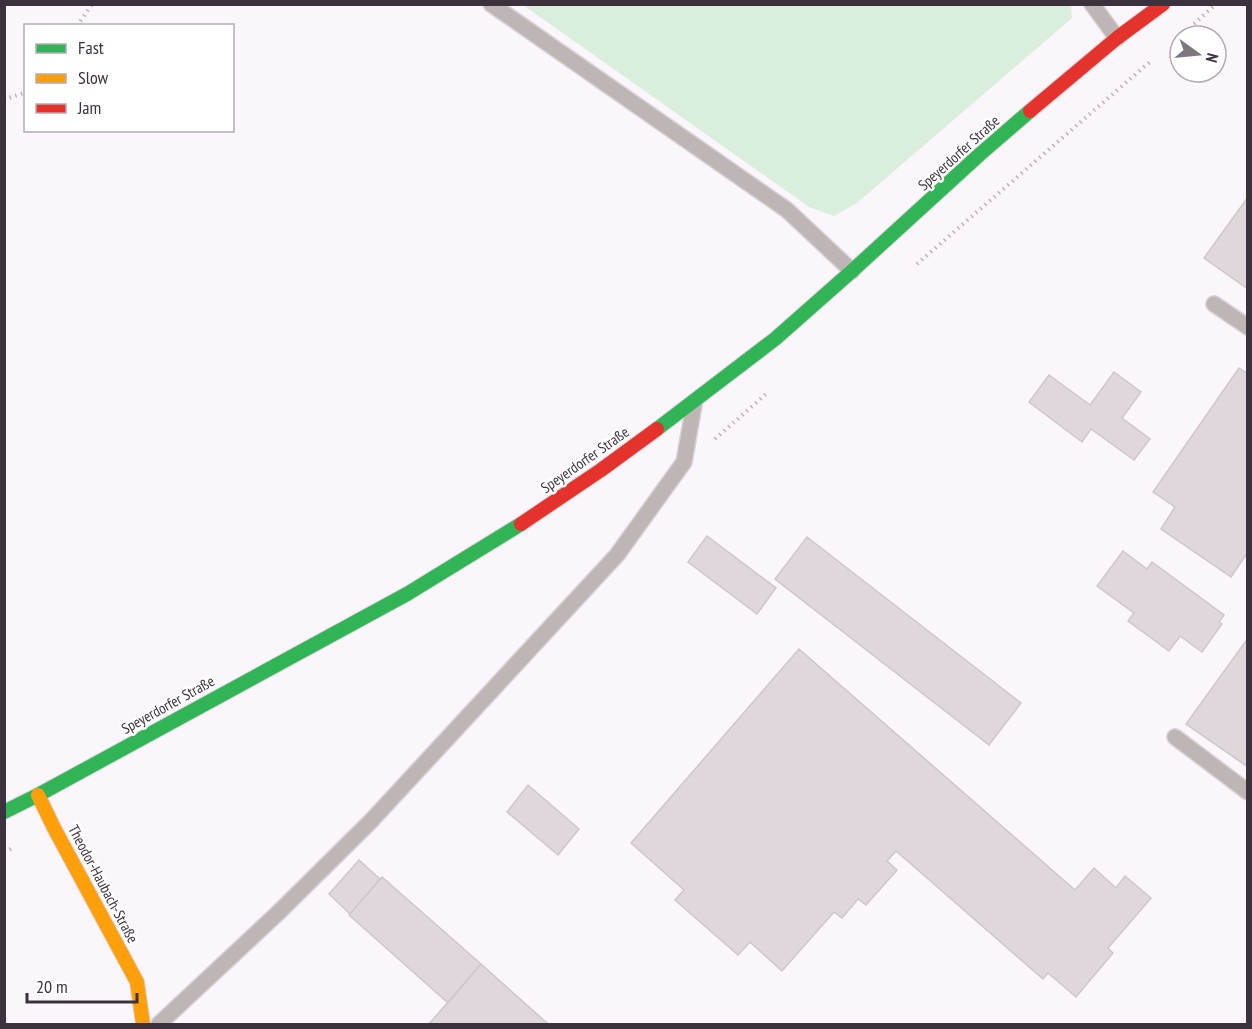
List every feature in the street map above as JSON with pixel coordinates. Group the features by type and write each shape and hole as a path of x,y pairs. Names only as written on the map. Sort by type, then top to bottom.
{"street":[{"name":"Speyerdorfer Straße","path":"1118,38 1142,4"},
{"name":"Speyerdorfer Straße","path":"4,812 407,594 506,534 601,470 775,339 979,155 1118,38 1163,4"},
{"name":"Theodor-Haubach-Straße","path":"38,795 137,982 143,1024"}],"lane":[{"path":"492,4 787,210 852,271"},
{"path":"1092,4 1118,38"},
{"path":"1214,304 1248,327"},
{"path":"159,1024 279,912 371,821 617,555 684,462 694,402"},
{"path":"1175,737 1248,792"}],"path":[{"path":"78,24 92,4"},
{"path":"4,98 24,93"}],"green space":[{"path":"523,5 1071,5 1072,18 857,203 834,216 809,207"}],"building":[{"path":"1248,197 1248,289 1204,258"},
{"path":"1239,368 1248,374 1248,552 1231,577 1161,529 1175,507 1153,492"},
{"path":"1114,372 1141,392 1122,418 1150,439 1134,460 1091,429 1082,442 1029,402 1049,375 1090,405"},
{"path":"707,536 776,588 757,614 688,562"},
{"path":"807,537 1021,703 989,745 775,579"},
{"path":"1123,551 1147,569 1152,562 1224,615 1219,622 1222,624 1202,652 1180,636 1169,651 1128,621 1134,613 1097,586"},
{"path":"1248,638 1248,767 1186,724"},
{"path":"799,649 1075,890 1094,868 1116,888 1125,876 1151,898 1108,948 1113,953 1076,997 1048,973 1043,979 896,851 887,861 897,870 866,905 858,899 842,918 834,912 782,971 750,942 738,955 675,900 684,890 631,843"},
{"path":"528,785 579,829 558,855 507,812"},
{"path":"359,860 380,879 350,914 329,894"},
{"path":"382,877 481,964 448,1003 349,915"},
{"path":"481,964 547,1023 429,1024"}],"traffic: fast":[{"path":"657,429 775,339 1030,111"},
{"path":"4,812 407,594 521,524"}],"traffic: slow":[{"path":"38,795 137,982 143,1024"}],"traffic: jam":[{"path":"1030,111 1117,38 1163,4"},
{"path":"521,524 657,429"}]}
